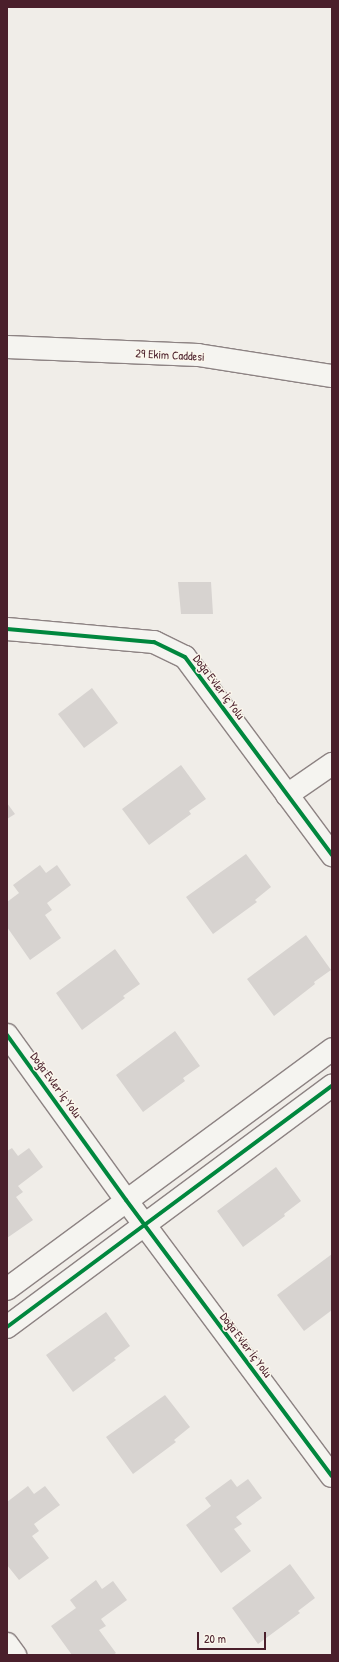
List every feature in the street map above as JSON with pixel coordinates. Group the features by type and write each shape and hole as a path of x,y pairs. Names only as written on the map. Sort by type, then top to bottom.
{"street":[{"name":"29 Ekim Caddesi","path":"7,347 198,355 332,376"},
{"name":"Doğa Evler İç Yolu","path":"7,629 154,642 185,657 332,855"},
{"path":"288,795 332,764"},
{"name":"Doğa Evler İç Yolu","path":"7,1035 144,1225 332,1476"},
{"path":"7,1289 332,1049"},
{"path":"7,1327 332,1086"},
{"path":"7,1644 15,1655"}],"building":[{"path":"178,582 211,582 213,614 181,614"},
{"path":"92,688 118,723 84,748 58,714"},
{"path":"181,765 206,799 189,811 191,814 149,845 122,809"},
{"path":"7,803 15,814 7,819"},
{"path":"246,854 271,887 255,900 257,902 213,934 186,897"},
{"path":"40,865 46,873 57,865 71,885 47,903 52,910 45,915 61,938 30,960 7,927 7,902 19,893 13,885"},
{"path":"306,935 331,970 314,982 315,984 274,1016 247,979"},
{"path":"115,949 140,984 123,996 125,998 82,1030 56,993"},
{"path":"175,1031 200,1066 183,1078 185,1081 143,1112 116,1075"},
{"path":"12,1148 18,1156 29,1148 43,1167 18,1186 23,1192 16,1197 33,1220 7,1238 7,1151"},
{"path":"276,1167 301,1201 284,1214 285,1216 243,1247 217,1211"},
{"path":"332,1254 332,1310 304,1331 277,1295"},
{"path":"106,1312 130,1346 114,1358 116,1360 73,1392 46,1355"},
{"path":"165,1395 190,1427 174,1440 176,1442 133,1474 106,1437"},
{"path":"231,1479 237,1487 248,1479 262,1498 236,1517 242,1524 234,1529 251,1551 221,1573 186,1525 211,1506 205,1498"},
{"path":"28,1486 34,1494 45,1486 60,1505 34,1524 39,1531 32,1536 49,1558 19,1580 7,1565 7,1502"},
{"path":"290,1564 315,1598 298,1611 300,1613 258,1644 232,1608"},
{"path":"96,1580 102,1589 113,1581 127,1600 101,1619 106,1626 99,1630 116,1653 113,1655 72,1655 51,1626 76,1608 70,1600"}],"cycle path":[{"path":"7,629 154,642 185,657 332,855"},
{"path":"7,1035 126,1200 332,1476"},
{"path":"7,1327 332,1086"}]}
